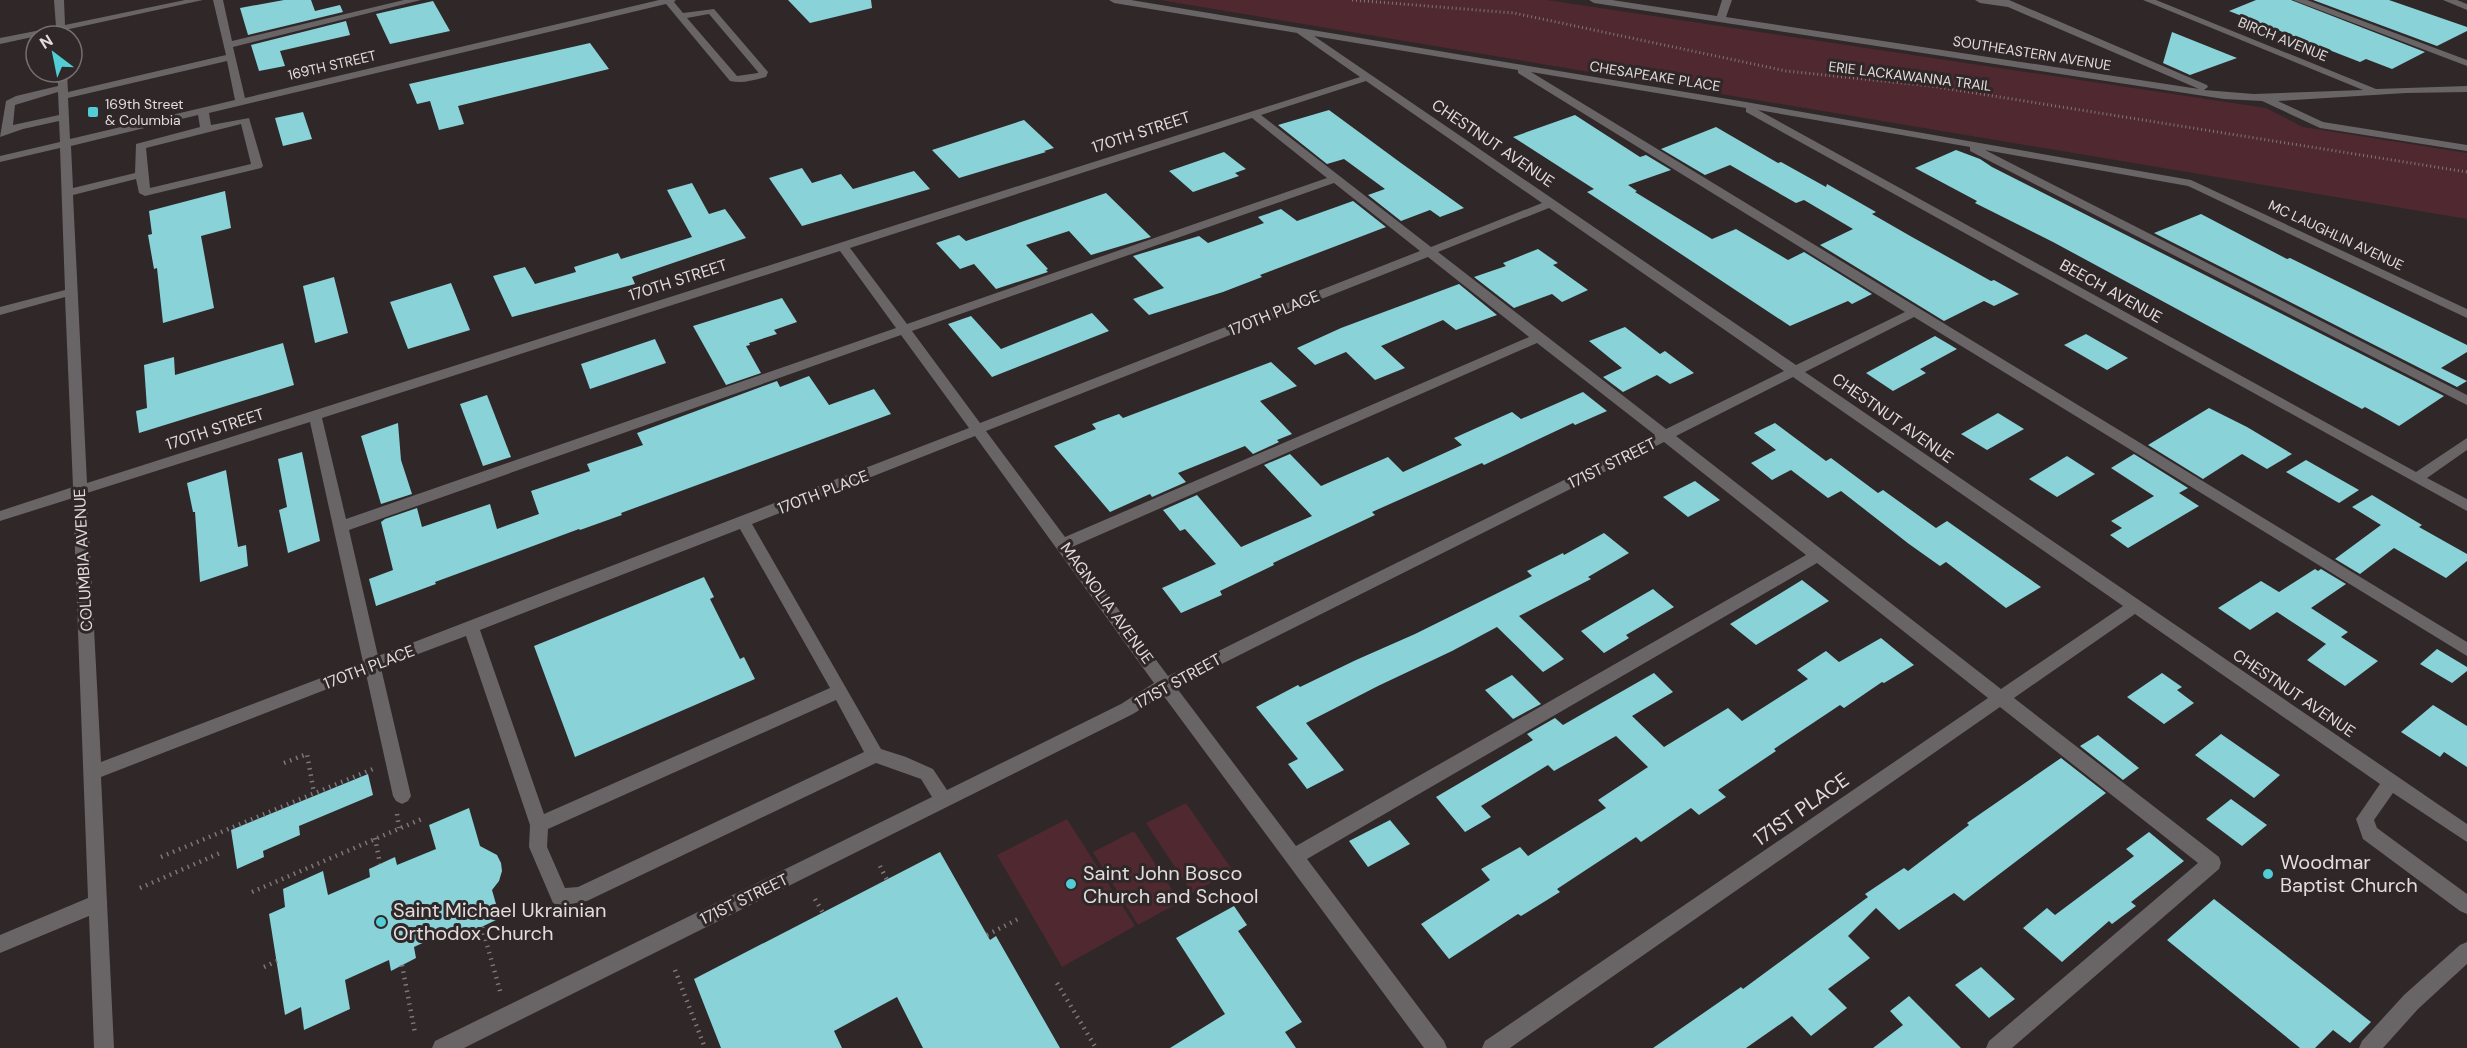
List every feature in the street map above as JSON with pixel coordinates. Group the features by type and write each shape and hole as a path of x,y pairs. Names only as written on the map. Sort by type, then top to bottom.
{"street":[{"path":"59,0 60,24"},
{"path":"84,26 198,0"},
{"path":"218,0 241,102"},
{"path":"228,45 416,0"},
{"path":"670,0 681,16 734,79 741,80 762,75 763,72 711,11 681,16"},
{"name":"169TH STREET","path":"0,155 65,143 646,3 670,0"},
{"name":"CHESAPEAKE PLACE","path":"1114,0 1740,104 2192,183"},
{"name":"SOUTHEASTERN AVENUE","path":"1594,0 2224,96 2265,98 2375,91 2467,89"},
{"path":"1720,20 1727,0"},
{"path":"1980,0 2012,4"},
{"path":"2001,0 2224,96"},
{"name":"BIRCH AVENUE","path":"2148,0 2375,91"},
{"path":"2298,0 2467,63"},
{"path":"2448,0 2467,7"},
{"name":"CHESTNUT AVENUE","path":"1300,31 2467,834"},
{"path":"0,41 24,37"},
{"path":"64,117 4,132 9,103 20,98 63,92 231,57"},
{"path":"1514,66 2467,650"},
{"name":"170TH STREET","path":"0,516 1366,78"},
{"name":"COLUMBIA AVENUE","path":"63,84 104,1048"},
{"path":"2265,98 2320,125 2467,148"},
{"name":"BEECH AVENUE","path":"1740,104 2467,506"},
{"path":"203,111 206,129"},
{"path":"1252,114 2212,863 1996,1048"},
{"path":"245,120 257,166 145,193 141,175 140,146 206,129 245,120"},
{"path":"1961,142 2467,401"},
{"path":"67,193 141,175"},
{"path":"340,527 905,331 1334,178"},
{"name":"MC LAUGHLIN AVENUE","path":"2192,183 2467,314"},
{"name":"170TH PLACE","path":"92,773 744,523 1550,204"},
{"name":"MAGNOLIA AVENUE","path":"842,245 1437,1048"},
{"path":"0,311 71,292"},
{"name":"171ST STREET","path":"442,1048 1127,709 1167,684 1914,312"},
{"path":"1064,544 1537,338"},
{"path":"315,414 402,796"},
{"path":"2417,478 2467,443"},
{"path":"744,523 875,755"},
{"path":"1294,857 1816,556"},
{"name":"171ST PLACE","path":"1492,1048 2134,606"},
{"path":"471,628 539,825 538,847 560,897 580,895 875,755 900,762 927,774 944,800"},
{"path":"539,825 840,691"},
{"path":"2391,782 2365,819 2369,833 2467,905"},
{"path":"0,944 98,903"},
{"path":"2369,1048 2411,1002 2467,951"}],"path":[{"name":"ERIE LACKAWANNA TRAIL","path":"1352,0 1514,13 1786,71 1941,88 2467,172"},
{"path":"284,763 307,754 315,793"},
{"path":"161,857 393,761"},
{"path":"252,892 424,818"},
{"path":"375,838 380,864"},
{"path":"140,888 220,853"},
{"path":"880,866 887,880"},
{"path":"815,899 823,913"},
{"path":"987,935 1020,918"},
{"path":"482,927 500,991"},
{"path":"264,967 277,961"},
{"path":"402,965 415,1033"},
{"path":"675,970 705,1048"},
{"path":"1056,982 1096,1048"}],"shaded area":[{"path":"1160,0 1547,0 2266,108 2303,127 2467,153 2467,219"},
{"path":"1186,803 1233,871 1192,893 1146,823"},
{"path":"1067,819 1135,926 1062,967 997,855"},
{"path":"1134,831 1180,902 1138,925 1093,852"}],"building":[{"path":"284,0 311,0 315,11 340,5 343,12 248,35 240,8"},
{"path":"788,0 871,0 872,8 810,23"},
{"path":"2256,0 2291,0 2425,52 2392,69 2366,59 2360,62 2229,11"},
{"path":"2313,0 2389,0 2467,27 2467,31 2437,46"},
{"path":"433,1 450,31 390,44 376,14"},
{"path":"346,21 350,35 280,51 285,66 259,71 251,45"},
{"path":"2172,32 2237,58 2190,75 2163,63"},
{"path":"590,43 609,69 458,106 464,124 439,130 430,101 417,104 409,84"},
{"path":"1329,110 1464,208 1440,217 1430,210 1401,221 1368,195 1385,189 1344,159 1327,164 1278,125"},
{"path":"303,112 312,139 283,146 275,118"},
{"path":"1575,115 1640,157 1646,155 1671,170 1628,185 1637,191 1635,192 1712,239 1736,229 1788,260 1804,252 1872,294 1852,304 1848,301 1790,326 1587,192 1594,189 1513,137"},
{"path":"1024,120 1054,148 959,178 932,150"},
{"path":"1716,127 1778,163 1781,162 1826,187 1827,184 1876,212 1872,214 1912,237 2019,294 1994,306 1984,301 1944,321 1820,245 1853,229 1804,200 1796,203 1730,165 1705,175 1661,149"},
{"path":"1956,150 1980,159 2444,396 2399,426 2365,407 2362,409 2053,242 1975,203 1977,201 1915,168"},
{"path":"1224,152 1246,169 1235,173 1239,176 1193,192 1169,171"},
{"path":"802,168 812,183 841,174 853,189 914,171 930,189 802,226 769,178"},
{"path":"692,183 709,214 725,209 746,238 632,277 635,284 512,317 493,276 525,267 535,284 576,272 574,267 618,253 621,259 692,237 667,190"},
{"path":"225,191 231,228 201,236 214,308 163,323 157,268 154,269 148,235 152,234 149,211"},
{"path":"1106,193 1151,237 1091,255 1069,231 1026,245 1048,269 1046,270 1048,272 996,289 974,264 960,269 936,243 959,235 966,241"},
{"path":"1353,201 1386,227 1260,275 1262,277 1223,292 1149,315 1133,299 1164,288 1133,256 1199,236 1208,243 1264,223 1258,217 1281,209 1297,221"},
{"path":"2201,214 2287,259 2290,258 2467,345 2467,352 2441,368 2467,381 2457,387 2154,233"},
{"path":"1538,249 1558,263 1553,265 1588,290 1562,302 1552,294 1514,308 1474,277 1506,266 1503,263"},
{"path":"334,277 348,333 315,343 303,286"},
{"path":"451,283 470,330 408,349 390,302"},
{"path":"1459,284 1497,315 1456,330 1443,320 1381,346 1405,368 1375,380 1346,352 1315,365 1297,348 1341,328"},
{"path":"782,298 797,322 774,330 777,334 749,343 750,345 746,346 761,373 726,385 693,326"},
{"path":"1092,313 1109,331 992,377 948,324 971,316 1001,349"},
{"path":"1625,327 1660,354 1665,351 1694,373 1670,384 1657,375 1623,392 1603,377 1622,368 1589,341"},
{"path":"2086,334 2128,358 2107,370 2064,345"},
{"path":"1935,336 1957,349 1920,369 1926,373 1893,391 1866,373"},
{"path":"655,339 666,363 590,389 581,364"},
{"path":"283,343 294,385 139,433 136,411 147,408 144,365 174,357 175,375"},
{"path":"1271,362 1297,386 1260,401 1292,434 1253,454 1245,446 1178,473 1186,482 1152,497 1150,494 1110,512 1054,446 1096,429 1092,424 1119,414 1123,418"},
{"path":"809,376 829,405 874,389 891,414 435,582 436,584 376,606 369,579 393,570 381,522 385,519 417,508 422,527 490,504 497,529 539,514 531,491 590,471 587,464 643,445 637,433 777,381 780,387"},
{"path":"1583,392 1607,411 1575,425 1573,423 1484,465 1482,463 1372,512 1375,515 1273,563 1274,565 1220,591 1222,595 1181,613 1162,588 1216,564 1185,529 1180,531 1163,510 1197,495 1241,547 1312,516 1264,465 1290,454 1321,486 1388,457 1403,472 1462,445 1454,438 1512,412 1521,419"},
{"path":"487,395 511,457 483,466 460,404"},
{"path":"2209,408 2247,427 2292,454 2267,469 2242,454 2203,479 2148,445"},
{"path":"1998,413 2024,429 1987,450 1961,434"},
{"path":"398,423 401,460 412,494 381,504 361,436"},
{"path":"1775,423 1826,461 1831,458 1878,493 1883,490 1936,528 1947,521 2041,587 2006,608 1946,562 1940,566 1841,491 1828,498 1791,470 1772,480 1751,463 1776,450 1754,433"},
{"path":"302,452 320,541 288,553 279,510 287,507 278,459"},
{"path":"2134,454 2188,488 2179,493 2199,506 2128,548 2110,535 2122,528 2111,521 2154,496 2111,468"},
{"path":"2067,456 2095,474 2057,497 2029,479"},
{"path":"2306,460 2359,490 2339,503 2286,472"},
{"path":"226,470 238,547 246,545 248,566 200,582 195,512 193,512 187,483"},
{"path":"1695,481 1720,500 1688,517 1663,497"},
{"path":"2372,495 2422,525 2419,527 2467,554 2467,561 2446,578 2394,548 2360,574 2335,559 2381,525 2352,507"},
{"path":"1604,533 1629,553 1588,577 1591,579 1519,616 1564,659 1543,672 1497,627 1378,686 1306,723 1344,770 1307,789 1288,764 1298,759 1256,707 1298,685 1300,687 1415,634 1532,576 1527,571 1563,553 1564,555"},
{"path":"2315,569 2318,571 2321,569 2346,584 2311,608 2348,632 2341,637 2378,661 2345,686 2307,660 2326,644 2277,612 2250,630 2218,608 2261,581 2279,592"},
{"path":"704,577 714,597 710,599 740,659 744,657 755,679 575,757 534,646"},
{"path":"1802,580 1829,601 1756,645 1730,624"},
{"path":"1653,589 1674,607 1626,635 1629,638 1604,653 1581,631"},
{"path":"1881,638 1914,665 1884,683 1882,682 1844,708 1840,705 1774,749 1776,751 1718,790 1726,797 1699,815 1691,808 1641,842 1636,837 1557,889 1560,892 1521,916 1518,914 1449,959 1421,924 1490,880 1481,869 1520,847 1528,856 1606,808 1598,800 1648,767 1616,736 1554,771 1548,765 1481,806 1491,817 1465,832 1436,797 1533,740 1527,734 1555,718 1563,725 1654,673 1673,692 1632,716 1664,747 1728,708 1742,721 1808,679 1797,670 1826,651 1839,662"},
{"path":"2437,649 2467,667 2467,671 2452,683 2420,664"},
{"path":"2162,673 2182,687 2177,690 2194,703 2164,724 2127,697"},
{"path":"1512,675 1541,704 1513,719 1485,690"},
{"path":"2433,705 2467,726 2467,767 2444,752 2440,757 2401,732"},
{"path":"2221,734 2280,775 2254,798 2195,755"},
{"path":"2098,735 2139,768 2123,780 2080,746"},
{"path":"2061,758 2106,793 1964,901 1954,893 1899,930 1876,908 1848,936 1870,958 1828,989 1847,1008 1811,1036 1792,1016 1746,1048 1653,1048 1741,987 1743,989 1868,897 1865,894 1904,868 1908,871 1969,825 1967,823"},
{"path":"368,774 373,795 299,826 300,835 263,851 264,857 237,869 231,830"},
{"path":"2231,799 2267,825 2242,846 2206,819"},
{"name":"Saint Michael Ukrainian Orthodox Church","path":"469,808 480,846 497,855 501,863 502,871 499,881 492,890 500,918 459,938 457,927 414,947 416,958 391,971 389,960 345,980 350,1009 304,1030 301,1007 285,1015 269,914 285,907 283,889 323,871 328,895 370,877 369,869 395,857 397,865 436,849 429,825"},
{"path":"1390,820 1410,844 1368,867 1349,841"},
{"path":"2149,832 2184,861 2131,902 2136,906 2112,924 2109,921 2062,962 2023,928 2047,908 2055,915 2134,856 2126,849"},
{"path":"940,852 990,940 996,936 1060,1048 923,1048 897,997 834,1031 842,1048 721,1048 694,979"},
{"path":"2214,899 2371,1022 2350,1043 2333,1030 2315,1048 2300,1048 2167,940"},
{"path":"1234,906 1247,925 1238,931 1302,1022 1285,1032 1296,1048 1170,1048 1225,1014 1176,938"},
{"path":"1981,967 2015,999 1989,1018 1955,985"},
{"path":"1909,996 1961,1048 1873,1048 1903,1025 1890,1011"}],"place":[{"name":"169th Street & Columbia","path":"93,112"},
{"name":"Woodmar Baptist Church","path":"2268,874"},
{"name":"Saint John Bosco Church and School","path":"1071,884"},
{"name":"Saint Michael Ukrainian Orthodox Church","path":"381,922"}]}
